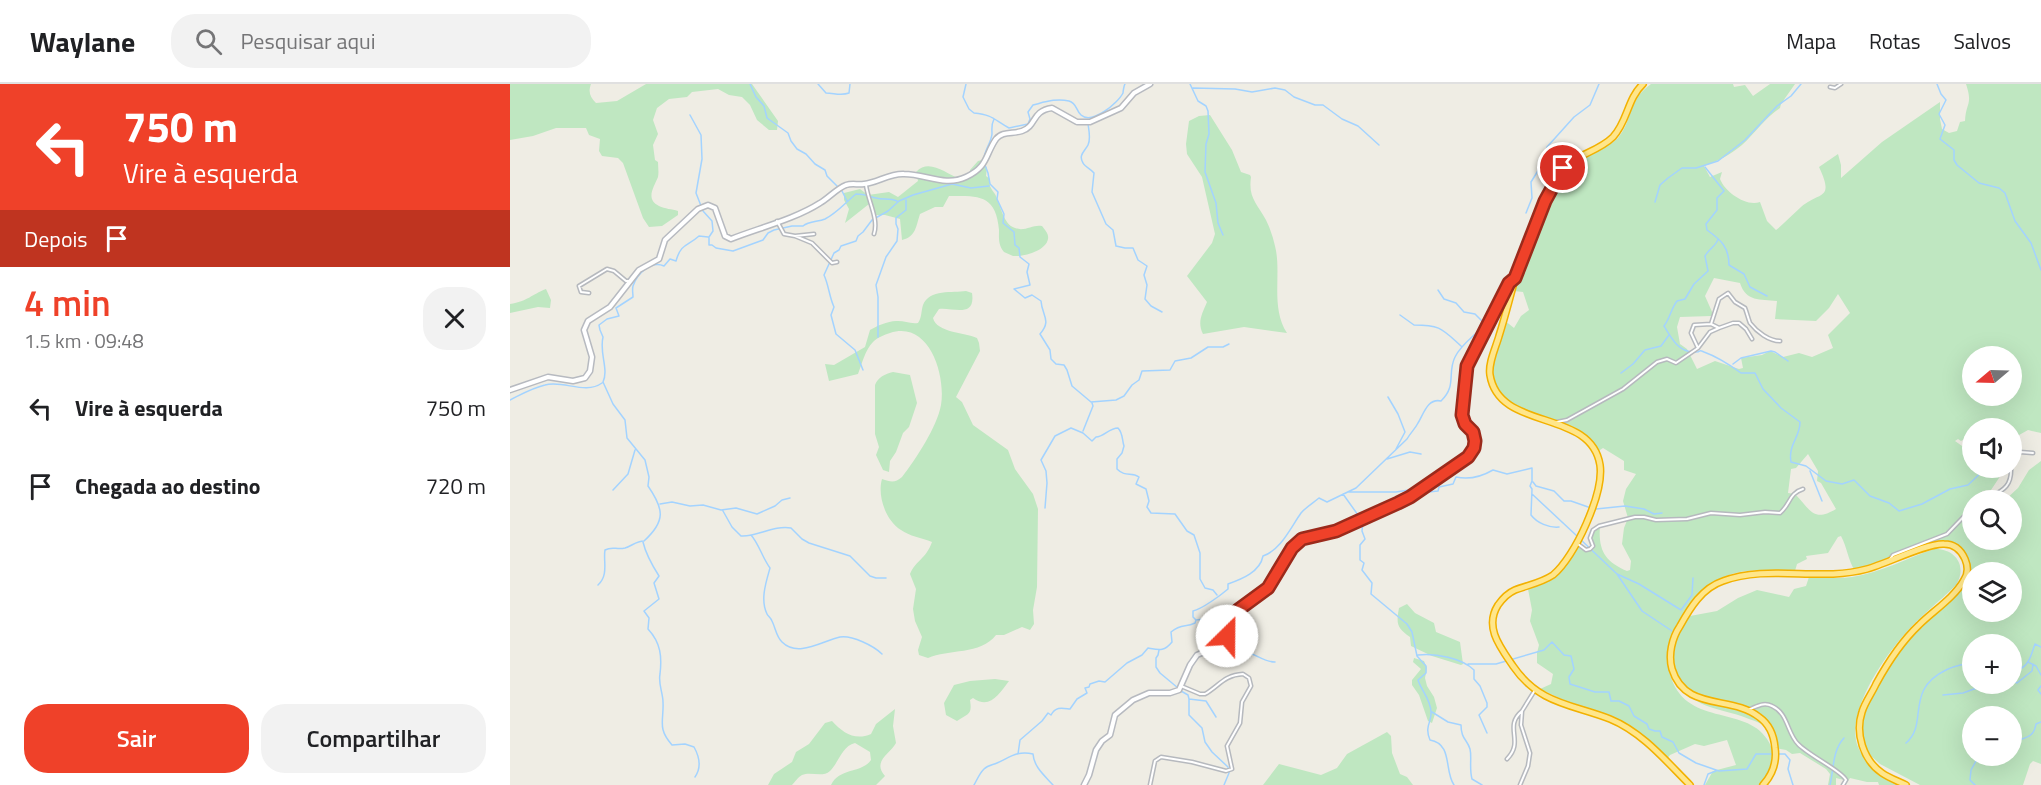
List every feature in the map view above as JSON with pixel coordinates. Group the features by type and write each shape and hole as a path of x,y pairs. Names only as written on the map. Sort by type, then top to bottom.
{"highway":[{"path":"1643,84 1630,102 1624,120 1614,136 1599,147 1574,159 1559,173 1545,201 1515,278 1490,376 1498,394 1508,404 1555,423 1584,438 1593,448 1600,464 1599,480 1592,512 1563,564 1537,584 1509,593 1494,612 1492,627 1498,643 1520,676 1535,690 1555,701 1610,719 1634,733 1649,744 1690,785"},
{"path":"1763,785 1771,774 1775,762 1775,743 1766,723 1748,711 1696,697 1684,689 1675,676 1670,661 1671,648 1678,628 1697,598 1719,582 1739,576 1842,574 1865,570 1935,544 1950,544 1960,550 1967,566 1961,585 1916,627 1893,654 1862,713 1860,736 1868,758 1881,772 1906,785"}],"street":[{"path":"510,390 548,377 573,381 585,378 590,371 592,357 584,330 588,321 610,307 639,270 659,259 665,240 698,209 708,205 715,208 725,236 731,239 821,203 830,194 848,184 866,184 902,173 932,177 951,183 968,177 986,163 996,139 1001,135 1022,131 1030,126 1042,109 1052,108 1077,122 1090,122 1121,108 1134,93 1150,84"},
{"path":"1830,87 1835,88 1840,84"},
{"path":"866,184 868,200 874,213 876,227 874,234"},
{"path":"777,221 784,234 812,243 832,263 837,262"},
{"path":"795,236 814,234"},
{"path":"589,293 587,291 583,293 579,286 607,268 614,270 626,281 631,281"},
{"path":"1084,785 1096,750 1110,735 1115,715 1133,700 1149,693 1170,693 1179,690 1197,655 1225,643 1229,624 1238,610 1268,588 1292,548 1302,539 1336,531 1398,503 1468,457 1474,448 1475,441 1473,432 1465,424 1462,415 1467,366 1509,283 1515,278"},
{"path":"1711,324 1719,299 1728,293 1746,310 1749,321 1758,331 1772,340 1780,341"},
{"path":"1555,423 1567,420 1623,389 1657,362 1666,359 1676,363 1698,348 1710,332 1719,328 1739,323 1752,339"},
{"path":"1698,348 1692,333 1693,326 1711,324 1719,328"},
{"path":"2022,452 2033,453"},
{"path":"2002,490 2008,486 2012,478"},
{"path":"1576,543 1584,549 1590,549 1593,546 1590,538 1593,530 1599,526 1635,517 1644,516 1656,520 1687,519 1711,513 1740,515 1780,513 1791,496 1803,489"},
{"path":"1889,562 1893,555 1947,534 1962,518"},
{"path":"1150,785 1155,761 1161,757 1226,771 1232,769 1227,746 1241,719 1242,702 1251,686 1249,678 1238,674 1219,682 1205,694 1181,686"},
{"path":"1507,759 1516,747 1513,728 1515,719 1535,690"},
{"path":"1748,711 1764,704 1779,711 1798,744 1823,764 1844,776 1846,780 1843,785"},
{"path":"1520,785 1530,758 1521,725 1522,711"}],"green space":[{"path":"510,84 591,84 590,94 596,103 617,101 646,84 752,84 778,121 777,130 769,130 757,120 750,105 742,97 729,95 718,89 692,92 687,97 669,99 657,108 653,120 658,134 653,145 655,160 658,162 658,177 651,196 655,203 661,207 678,211 678,215 662,226 649,227 643,218 623,163 618,158 602,156 599,151 600,139 589,135 586,128 556,128 533,136 510,140"},
{"path":"1651,84 1733,84 1734,87 1745,85 1753,96 1770,84 1795,84 1780,108 1742,145 1704,166 1710,177 1722,172 1720,179 1726,189 1737,197 1749,202 1760,202 1767,221 1776,230 1801,207 1823,194 1824,178 1819,167 1838,154 1841,178 1882,142 1940,102 1942,129 1949,133 1957,131 1960,122 1965,121 1969,96 1966,84 2041,84 2041,433 2028,430 2022,433 2022,418 1962,418 1962,440 1955,441 1962,446 1962,478 1999,478 1991,490 1962,490 1962,550 2022,550 2022,490 2016,490 2029,470 2041,461 2041,764 2033,761 2030,764 2023,785 1920,785 1880,764 1870,755 1863,742 1862,713 1893,656 1962,581 1962,622 2022,622 2022,562 1966,562 1965,557 1954,548 1942,543 1931,542 1855,571 1841,536 1828,553 1806,556 1807,559 1797,564 1795,571 1749,571 1725,577 1702,594 1691,608 1669,646 1670,674 1677,691 1688,702 1701,709 1745,722 1767,739 1773,757 1768,774 1761,785 1705,785 1713,771 1736,765 1727,740 1704,746 1695,744 1670,755 1666,760 1637,734 1540,689 1551,684 1553,674 1537,663 1539,645 1530,621 1532,610 1528,589 1543,583 1577,545 1584,549 1590,548 1590,534 1600,526 1600,542 1604,554 1613,564 1627,571 1630,570 1631,561 1622,544 1628,518 1623,501 1626,489 1636,474 1624,470 1624,461 1603,448 1597,452 1587,436 1575,428 1515,407 1504,399 1496,387 1493,371 1494,358 1504,320 1514,328 1521,316 1529,310 1523,292 1514,291 1537,226 1553,192 1570,167 1618,138 1627,124 1638,97","holes":["1714,278 1740,283 1750,297 1777,301 1775,319 1816,321 1829,308 1838,294 1850,313 1828,335 1833,348 1812,357 1799,353 1783,357 1770,351 1762,355 1741,358 1743,368 1739,369 1715,361 1697,369 1687,349 1680,344 1677,327 1680,317 1711,316 1713,314 1705,296","1808,454 1818,471 1817,481 1821,483 1836,509 1822,515 1817,514 1808,509 1795,494 1788,493 1791,469 1796,468"]},
{"path":"1210,115 1232,150 1241,172 1250,175 1252,195 1271,233 1277,256 1279,312 1287,333 1244,327 1203,334 1201,330 1201,318 1207,302 1187,276 1212,243 1215,234 1202,177 1187,154 1186,144 1189,121 1199,116"},
{"path":"982,160 987,168 986,176 990,179 990,187 1008,223 1019,229 1042,226 1046,232 1048,237 1046,243 1039,250 1017,256 1004,252 1000,244 994,210 990,203 977,197 949,196 943,207 935,207 920,214 913,234 902,240 900,219 876,215 869,204 845,223 849,209 844,200 844,193 860,189 868,195 889,192 898,197 918,181 916,172 921,168 932,166 960,179 970,177 970,170"},
{"path":"546,289 551,300 550,308 538,307 510,313 510,304 525,300"},
{"path":"966,291 972,293 972,301 967,309 939,309 933,318 940,327 977,338 980,351 956,397 962,402 973,425 1008,450 1015,469 1033,494 1038,509 1034,624 1030,630 1022,627 1004,635 996,635 982,646 973,649 928,658 919,655 918,650 922,637 915,621 913,609 916,589 910,574 932,542 908,534 891,521 884,508 881,486 882,479 893,481 902,477 931,433 941,405 941,379 937,366 925,342 904,331 890,333 873,342 858,374 829,381 825,364 834,365 865,347 870,330 879,325 895,321 918,323 923,305 930,296"},
{"path":"893,372 910,375 917,403 909,427 903,433 890,461 889,472 883,470 876,455 879,447 875,434 875,385 882,376"},
{"path":"1934,549 1941,549 1953,555 1960,565 1959,578 1956,585 1909,629 1885,659 1861,704 1855,734 1858,747 1873,766 1909,785 1879,785 1878,782 1850,778 1848,781 1836,778 1836,785 1828,785 1830,774 1826,769 1800,753 1792,754 1776,748 1771,734 1762,724 1696,701 1681,685 1673,664 1673,649 1681,629 1690,616 1717,611 1757,590 1789,597 1794,589 1806,586 1809,577 1841,578 1862,575"},
{"path":"1407,604 1415,613 1434,623 1436,632 1460,642 1463,664 1432,656 1411,646 1410,637 1402,631 1398,622 1399,608"},
{"path":"1414,658 1424,661 1427,668 1425,678 1427,686 1434,697 1437,708 1432,723 1428,721 1419,695 1412,685 1412,680 1421,669 1413,662"},
{"path":"995,679 1009,681 994,699 984,702 973,698 970,700 969,713 957,721 946,715 944,703 954,685"},
{"path":"895,709 893,726 896,743 881,762 881,771 885,776 876,785 831,785 840,775 862,767 871,760 870,752 855,743 847,747 827,773 802,775 792,785 768,785 774,774 792,762 796,752 809,744 825,723 832,721 850,735 865,736 871,734 876,724"},
{"path":"1387,732 1391,736 1392,753 1400,774 1407,777 1413,785 1263,785 1279,764 1321,775 1337,768 1347,754"}],"waterway":[{"path":"750,84 756,97 764,106 767,118 788,133 797,149 825,170 827,176 842,191 847,201"},
{"path":"818,84 826,93 840,94 849,93 850,84"},
{"path":"966,84 963,97 969,109 974,113 993,118 1009,128 1028,124 1030,119 1028,112 1033,105 1051,101 1072,102 1079,113 1086,117 1098,115 1120,97 1125,84"},
{"path":"1190,84 1198,101 1206,106 1208,111 1209,134 1206,144 1205,172 1216,203 1218,223 1223,235"},
{"path":"1526,213 1532,198 1531,182 1544,161 1547,147 1574,117 1590,105 1599,84"},
{"path":"1655,202 1660,185 1668,178 1682,168 1696,168 1718,161 1745,140 1801,84"},
{"path":"1937,84 1946,100 1939,114 1945,125 1940,139 1954,150 1954,160 1957,165 1979,183 1999,188 2005,193 2015,221 2031,243 2041,270"},
{"path":"1193,88 1235,89 1252,92 1275,88 1285,90 1294,97 1315,105 1323,105 1342,119 1358,126 1379,145"},
{"path":"690,115 701,135 702,159 696,193 703,211 712,221 713,231 709,237"},
{"path":"984,158 994,119"},
{"path":"1088,124 1090,135 1088,145 1081,158 1094,173 1092,192 1106,224 1113,230 1116,246 1133,248 1138,260 1147,266 1144,275 1147,285 1145,299 1151,306 1162,312"},
{"path":"985,165 990,184 998,192 997,199 1004,214 1003,223 1014,232 1015,245 1019,248 1020,257 1029,264 1027,272 1030,285 1014,289 1025,298 1032,295 1041,301 1046,321 1040,334 1050,350 1051,359 1056,364 1064,365 1072,386 1091,402 1116,400 1124,396 1139,380 1142,371 1170,370 1175,361 1191,358 1208,347 1223,347 1229,344"},
{"path":"1705,167 1724,191 1717,198 1717,210 1706,224 1707,230 1723,244 1728,253 1729,265 1744,274 1750,287 1767,296"},
{"path":"863,370 855,350 836,334 831,315 834,307 824,275 834,253 841,246 856,241 872,220 888,211 899,201 952,184 971,188 989,186"},
{"path":"709,238 709,245 733,251 763,240 768,233 774,230 803,226 825,219 856,194 897,201"},
{"path":"878,337 876,285 886,257 897,241 896,218 906,210 906,200"},
{"path":"598,585 605,572 605,550 625,548 644,541 656,527 660,515 660,508 648,486 649,477 645,460 627,438 625,420 613,404 603,382 605,377 603,337 599,325 607,319 619,316 616,308 633,297 635,281 645,269 654,265 664,266 670,259 676,261 685,246 699,236 708,237"},
{"path":"1718,239 1705,256 1708,271 1694,284 1685,299 1677,301 1664,326 1676,344 1684,350 1701,351 1741,373 1755,373 1763,389 1781,408 1800,422 1791,450 1791,462 1806,466 1826,481 1842,484 1854,480 1870,496 1889,503 1899,511 1922,504 1950,489 1968,485 1975,478"},
{"path":"1196,620 1193,617 1193,611 1221,595 1228,589 1228,584 1254,571 1263,556 1275,549 1305,509 1319,498 1327,502 1356,488 1407,439 1430,404 1441,401 1446,395 1455,357 1485,324 1475,314 1464,312 1456,303 1444,299 1438,290"},
{"path":"1400,315 1414,325 1440,329 1461,346"},
{"path":"1621,373 1633,364 1645,350 1661,346 1669,335"},
{"path":"1733,364 1741,358 1771,351 1788,361"},
{"path":"510,400 531,389 545,385 560,384 589,388 602,383"},
{"path":"1388,397 1405,432 1396,449"},
{"path":"1083,431 1093,406 1092,403"},
{"path":"1045,508 1047,483 1046,471 1041,460 1055,436 1071,428 1083,433 1092,441 1118,428 1122,434 1124,446 1117,459 1117,469 1139,477 1136,484 1146,489 1149,501 1147,507 1151,513 1175,514 1187,531 1194,535 1200,553 1200,579 1205,588 1213,590 1217,595"},
{"path":"613,490 628,474 635,450"},
{"path":"1387,459 1410,452 1421,454"},
{"path":"1419,493 1438,491 1439,487 1453,484 1456,477 1475,477 1493,470 1507,474 1532,468 1531,515 1543,524 1559,527"},
{"path":"1810,471 1822,501"},
{"path":"1533,482 1536,486 1554,491 1564,501 1591,508"},
{"path":"1349,492 1409,490 1414,492"},
{"path":"1343,494 1363,522 1362,531 1365,539 1360,545 1360,560 1364,563 1362,570 1372,583 1371,594 1407,624 1412,632 1417,656 1426,666 1426,673 1418,680 1431,708 1428,735 1430,740 1437,743 1445,752 1454,785"},
{"path":"1532,494 1577,536"},
{"path":"660,504 672,502 690,506 703,505 721,510 736,508 757,514 790,498"},
{"path":"1596,509 1625,506 1644,509 1654,514 1662,513"},
{"path":"723,511 732,527 741,536 778,528 791,528 809,543 850,556 870,576 886,578"},
{"path":"751,535 770,568 764,591 764,603 767,614 782,642 788,647 803,649 845,637 862,642 882,654"},
{"path":"1580,539 1617,574 1642,611 1672,631"},
{"path":"643,542 659,576 654,583 659,599 644,611 649,618 648,629 660,650 664,734 672,745 685,744 694,747 699,762 695,777"},
{"path":"1617,574 1639,584 1681,610 1692,595 1693,578"},
{"path":"1018,754 1020,740 1048,713 1051,715 1059,708 1070,709 1077,699 1087,693 1085,688 1090,684 1105,682 1148,648 1164,649 1172,642 1171,632 1175,629 1203,619 1211,621 1224,636"},
{"path":"1227,639 1243,652 1275,662"},
{"path":"1468,664 1496,664 1544,650 1552,642 1564,655 1571,656 1574,669 1569,677 1570,684 1595,692 1609,692 1611,701 1619,701 1629,706 1634,716 1647,724 1649,729 1660,731 1662,737 1673,742 1679,753 1696,763 1719,771 1747,769 1756,754 1785,754 1790,760 1788,769 1793,785"},
{"path":"2022,668 2029,660 2035,644 2041,647"},
{"path":"1159,650 1156,667 1178,688"},
{"path":"1418,655 1448,657 1463,662 1474,670 1474,679 1480,686 1487,703 1487,707 1479,715 1487,733"},
{"path":"2028,662 2036,666 2041,675"},
{"path":"2022,679 2032,671 2033,664"},
{"path":"1906,743 1913,735 1925,687 1933,678 1955,666 1962,665"},
{"path":"2041,686 2038,690 2041,694"},
{"path":"1181,691 1188,695 1189,699 1206,701 1216,717"},
{"path":"1943,695 1962,693"},
{"path":"1189,699 1189,715 1202,728 1205,742 1212,752 1228,767 1229,773 1224,785"},
{"path":"1432,712 1448,722 1461,725 1462,733 1470,749 1472,779 1482,785"},
{"path":"2022,739 2030,735 2036,724 2041,722"},
{"path":"1830,785 1835,754 1844,738"},
{"path":"974,785 984,769 1022,753 1033,754 1037,767 1053,785"},
{"path":"1973,766 1970,780 1975,785"},
{"path":"1704,785 1708,774 1716,771"}],"route":[{"path":"1227,636 1229,624 1238,610 1268,588 1292,548 1302,539 1336,531 1398,503 1468,457 1474,448 1475,441 1473,432 1465,424 1462,415 1467,366 1510,281 1515,278 1545,201 1556,177 1563,168"}]}
